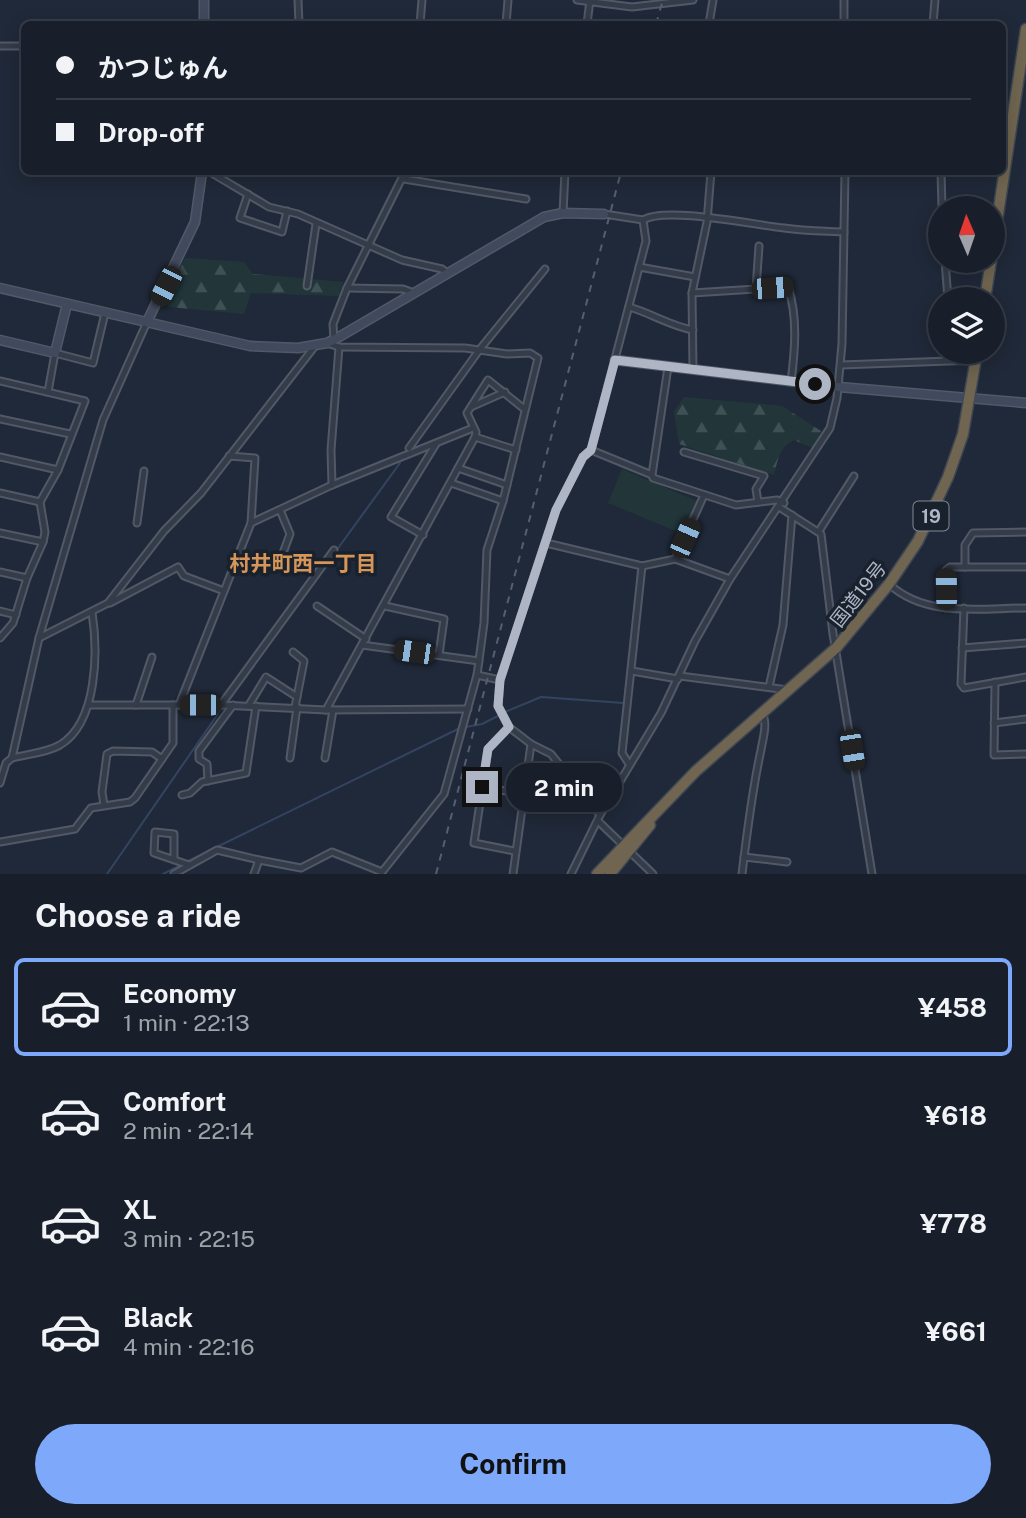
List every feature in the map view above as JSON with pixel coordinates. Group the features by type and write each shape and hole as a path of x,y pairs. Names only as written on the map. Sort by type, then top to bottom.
{"highway":[{"path":"1006,173 1023,75 1026,29"},
{"path":"1002,196 1006,175"},
{"name":"国道19号","path":"597,874 624,849 670,796 836,648 889,584 918,541 948,477 963,434 976,364"},
{"name":"国道19号","path":"610,874 624,849"}],"street":[{"path":"204,0 204,21"},
{"path":"298,0 299,21"},
{"path":"420,21 422,0"},
{"path":"506,21 508,0"},
{"path":"577,0 632,7 693,0"},
{"path":"710,21 713,0"},
{"path":"844,0 844,21"},
{"path":"933,21 935,0"},
{"path":"587,21 590,1"},
{"path":"0,46 21,46"},
{"path":"12,758 39,638 103,420 195,222 202,175"},
{"path":"215,175 270,207 287,211 367,245 446,273"},
{"path":"332,485 333,324 367,245 405,175"},
{"path":"563,213 565,175"},
{"path":"693,370 692,292 708,218 711,175"},
{"path":"571,874 629,764 662,713 695,641 730,579 830,428 841,365 845,175"},
{"path":"941,175 942,196"},
{"path":"404,179 526,199"},
{"path":"248,194 240,218 282,232 287,211"},
{"path":"333,343 534,222 563,213 604,214 643,220 648,217 708,218 787,229 844,232"},
{"path":"643,220 646,241 591,450 583,457 566,486 500,680 498,706 509,727 531,744 551,754 624,849 653,874"},
{"path":"307,286 316,224"},
{"path":"755,289 759,246"},
{"path":"639,267 695,277"},
{"path":"409,448 480,349 545,269"},
{"path":"692,292 788,287 793,304 795,352 791,382"},
{"path":"0,288 250,346 315,346 333,343 395,345 480,349 507,354 530,353 538,358 523,408 503,501 487,550 484,623 478,675 444,794 388,868 382,872 338,852 326,853 301,868 218,850 174,874"},
{"path":"347,288 403,289 414,293"},
{"path":"48,392 67,304"},
{"path":"629,307 650,313 675,327 693,330"},
{"path":"0,340 93,363 105,313"},
{"path":"108,603 155,541 201,493 315,346"},
{"path":"615,360 791,382 1026,403"},
{"path":"841,365 928,363"},
{"path":"652,475 668,367"},
{"path":"325,758 329,710 475,438 476,432 467,414 469,408 488,380 523,408"},
{"path":"0,381 85,401 58,470 40,502 46,532 27,578 16,615 0,638"},
{"path":"469,408 505,392"},
{"path":"0,419 70,434"},
{"path":"251,523 332,485 473,428"},
{"path":"475,438 516,450"},
{"path":"423,535 391,517 436,444"},
{"path":"591,450 652,475 653,478 736,505 777,500 792,515 819,531"},
{"path":"684,452 764,476 756,489 758,502"},
{"path":"0,842 75,830 91,808 130,802 135,799 173,743 176,705 251,523 255,458 229,456"},
{"path":"0,457 58,470"},
{"path":"458,467 507,485"},
{"path":"137,523 144,471"},
{"path":"854,475 819,531 828,572 836,648 872,874"},
{"path":"451,482 503,501"},
{"path":"0,493 40,502"},
{"path":"675,559 704,495"},
{"path":"279,510 290,534 280,561"},
{"path":"769,687 783,625 792,515"},
{"path":"965,567 965,545 973,533 1026,532"},
{"path":"0,533 43,542"},
{"path":"546,543 642,566 675,559 730,579"},
{"path":"221,705 334,550"},
{"path":"629,764 622,753 642,566"},
{"path":"39,638 178,567 184,576 224,591"},
{"path":"946,608 946,570 965,567 1026,567"},
{"path":"0,572 27,578"},
{"path":"889,584 916,601 946,608 1026,608"},
{"path":"317,606 364,642 479,661"},
{"path":"385,606 444,619 439,656"},
{"path":"964,608 961,684 964,688 1026,677"},
{"path":"0,611 16,615"},
{"path":"0,783 6,763 12,758 62,744 90,705 95,631 92,612"},
{"path":"962,648 1026,643"},
{"path":"290,758 304,661 293,652"},
{"path":"136,705 152,657"},
{"path":"632,671 788,690"},
{"path":"478,675 500,680"},
{"path":"181,795 208,781 246,773 253,706 267,677 298,696"},
{"path":"995,682 995,755 1026,754"},
{"path":"90,705 233,705 329,710 468,709"},
{"path":"208,781 207,764 199,760 199,751 233,705"},
{"path":"742,874 751,799 764,735 765,719 762,713"},
{"path":"994,723 1026,719"},
{"path":"509,727 488,749 474,843 514,850"},
{"path":"513,874 514,850 531,744"},
{"path":"104,805 102,792 107,754 113,751 152,752 162,759"},
{"path":"482,787 523,794"},
{"path":"173,860 174,834 155,832 154,853 173,860 189,865"},
{"path":"744,857 787,862"},
{"path":"254,874 259,860"}],"green space":[{"path":"185,258 244,262 253,274 343,282 339,296 251,293 244,314 169,307 165,296"},
{"path":"684,397 782,406 821,431 815,449 794,440 785,446 774,475 679,444 674,412"},
{"path":"622,469 697,501 683,534 608,503"}],"waterway":[{"path":"336,551 400,463"},
{"path":"505,712 541,697 623,703"},
{"path":"107,874 222,708"},
{"path":"466,727 482,724 500,715"},
{"path":"186,862 460,728"},
{"path":"163,874 181,865"}],"railway":[{"path":"657,21 663,0"},
{"path":"436,874 620,175"}],"district":[{"name":"村井町西一丁目","path":"303,563"}],"route":[{"path":"482,787 488,749 509,727 498,706 500,680 556,510 566,486 583,457 591,450 615,360 815,384"}]}
